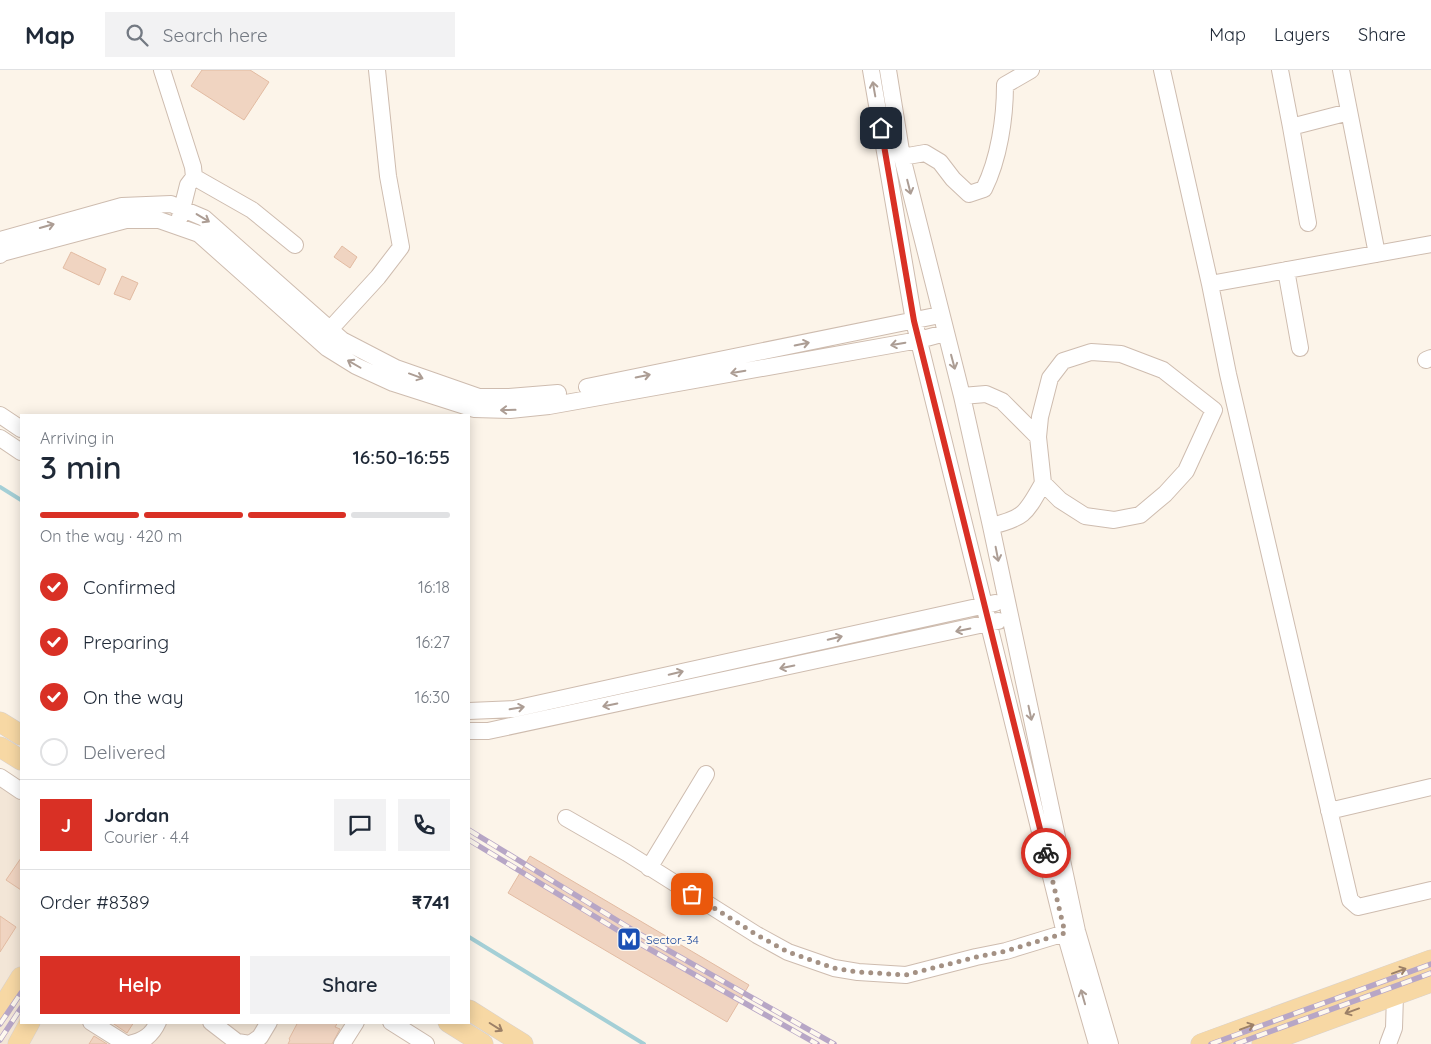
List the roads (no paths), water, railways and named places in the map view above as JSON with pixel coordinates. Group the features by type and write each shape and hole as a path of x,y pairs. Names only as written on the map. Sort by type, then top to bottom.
{"main road":[{"path":"0,722 20,734"},
{"path":"0,747 20,759"},
{"path":"1209,1043 1431,960"},
{"path":"1,1009 20,979"},
{"path":"1262,1044 1431,982"},
{"path":"470,1011 523,1044"},
{"path":"18,1044 29,1024"},
{"path":"451,1024 483,1044"}],"street":[{"path":"162,70 194,167 194,177 188,185 176,226"},
{"path":"325,335 378,277 400,247 388,176 377,70"},
{"path":"871,70 914,321 985,605 1071,932 1097,1044"},
{"path":"888,70 902,157 940,315 962,396 991,526 1071,932 1110,1044"},
{"path":"902,157 925,153 940,162 952,179 969,194 984,188 991,174 1005,111 1005,85 1031,70"},
{"path":"1162,70 1210,284 1228,374 1350,900 1358,907 1431,890"},
{"path":"1280,70 1308,223"},
{"path":"1341,70 1377,254"},
{"path":"1291,127 1349,112"},
{"path":"194,177 252,210 296,245"},
{"path":"0,240 122,206 171,204 204,218 325,335 328,348 356,366 393,383 474,409 510,410 549,406 919,340 945,333"},
{"path":"0,255 126,220 160,220 199,234 325,335 342,340 396,368 479,397 545,395 940,315"},
{"path":"1210,284 1431,244"},
{"path":"1286,270 1300,348"},
{"path":"991,526 1012,521 1027,510 1043,484 1038,436 1040,417 1050,378 1063,361 1091,352 1121,354 1163,370 1214,410 1186,471 1166,494 1140,515 1114,520 1085,516 1060,500 1043,484"},
{"path":"962,396 986,394 1002,401 1038,436"},
{"path":"0,415 20,429"},
{"path":"0,438 20,451"},
{"path":"470,711 514,709 985,605 1008,609"},
{"path":"470,731 498,728 990,624 1008,609"},
{"path":"649,868 706,774"},
{"path":"0,777 20,790"},
{"path":"1329,812 1431,787"},
{"path":"566,818 720,910 757,935 788,952 834,968 858,972 906,975 1006,951 1071,932"},
{"path":"1388,1044 1394,1028 1395,995"},
{"path":"95,1024 128,1044 140,1042 153,1033 157,1024"},
{"path":"214,1024 237,1042 250,1044 260,1037 268,1024"},
{"path":"342,1044 355,1024"},
{"path":"394,1024 426,1044"}],"waterway":[{"path":"0,487 20,499"},
{"path":"470,938 644,1044"}],"railway":[{"path":"470,831 641,935 834,1044"},
{"path":"470,841 637,942 817,1044"},
{"path":"1211,1044 1431,964"},
{"path":"1236,1044 1431,973"},
{"path":"0,1024 20,994"},
{"path":"0,1040 20,1010"}],"place":[{"name":"Sector-34","path":"629,939"}]}
